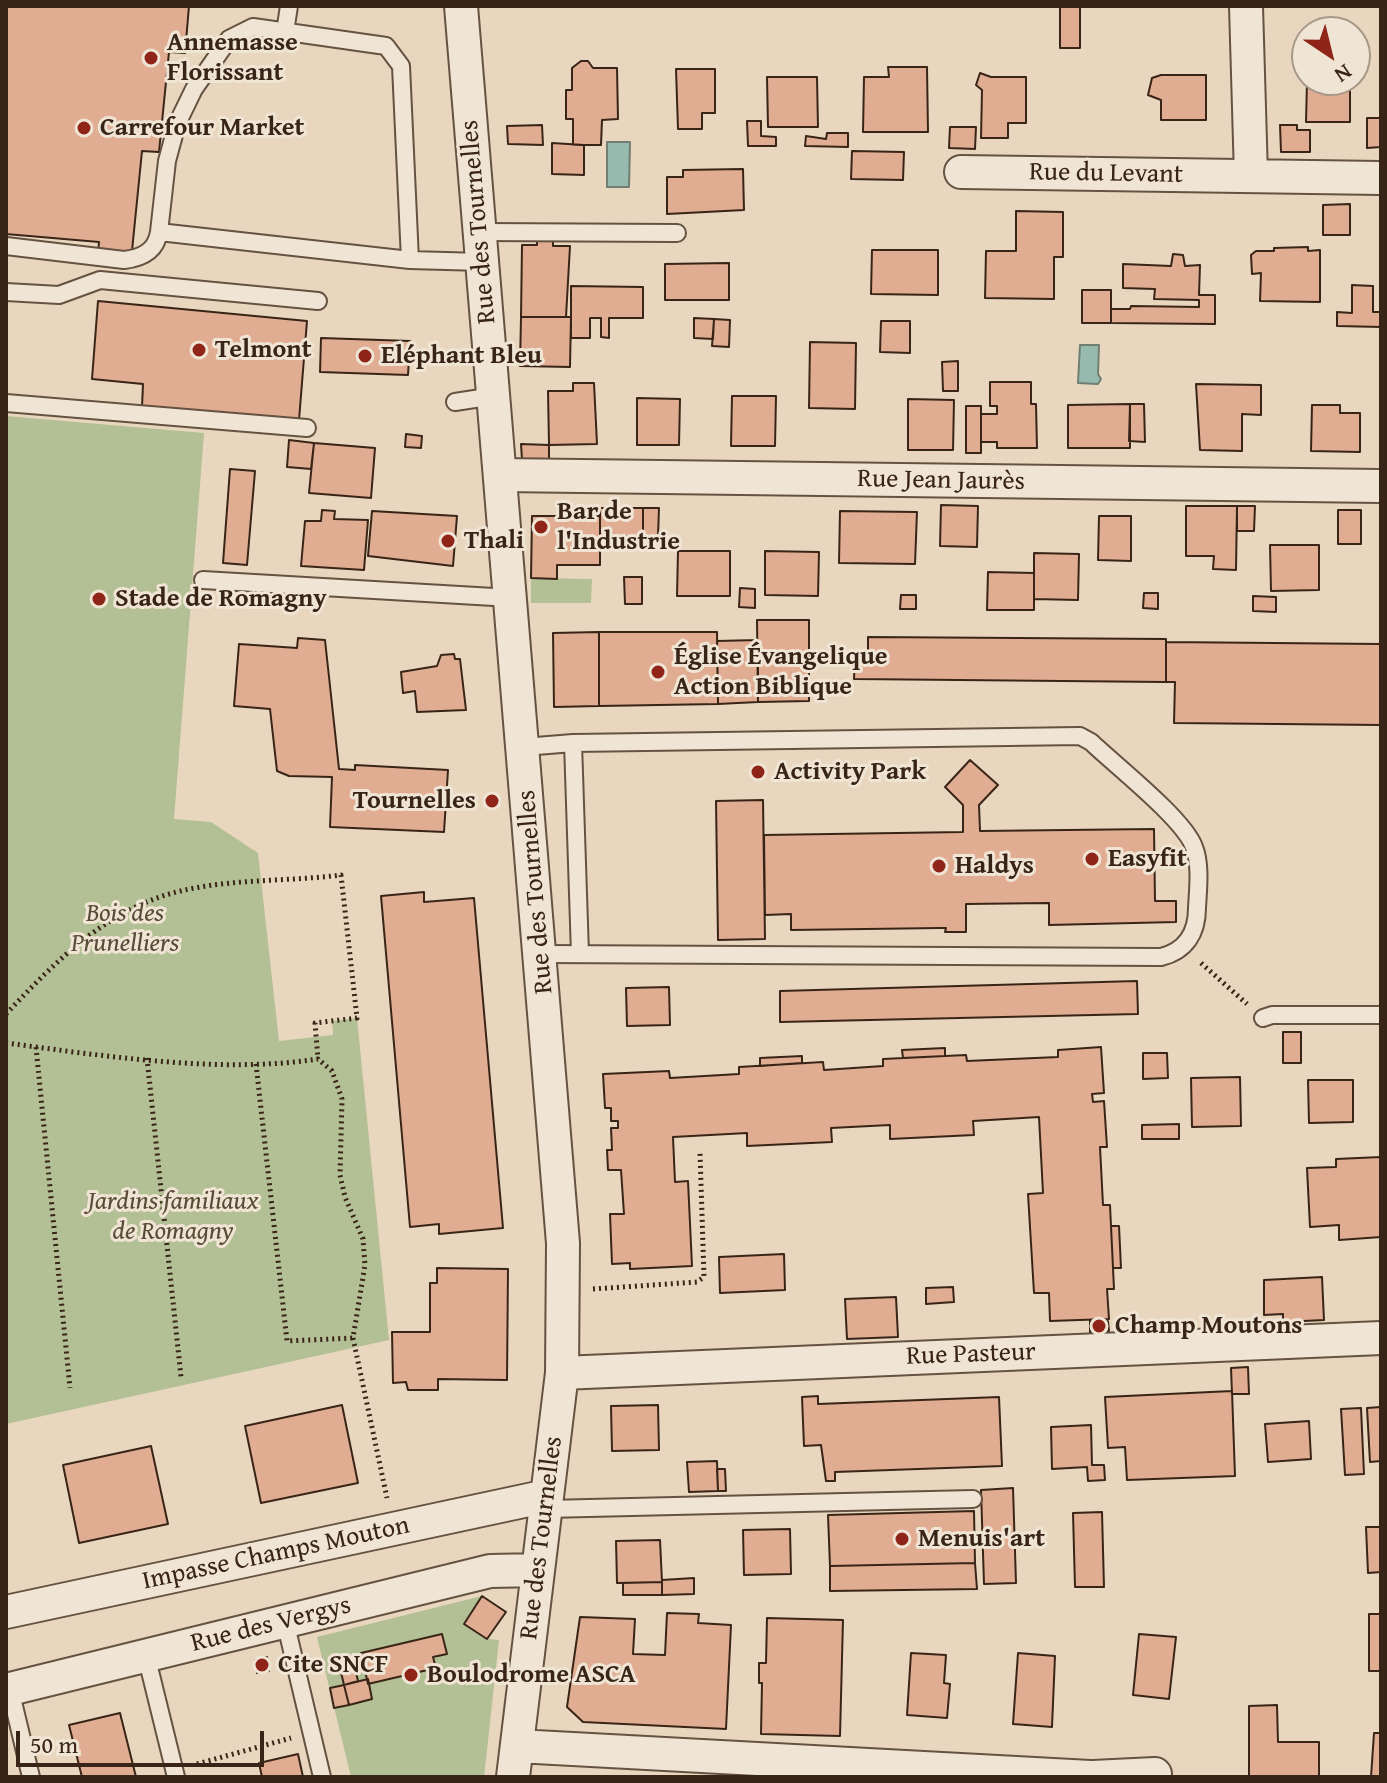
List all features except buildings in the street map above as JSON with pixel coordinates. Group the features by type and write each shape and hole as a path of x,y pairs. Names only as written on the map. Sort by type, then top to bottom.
{"street":[{"name":"Rue des Tournelles","path":"461,6 558,1143 563,1291 562,1373 515,1762"},
{"path":"1246,6 1251,176"},
{"name":"Rue du Levant","path":"961,172 1381,178"},
{"name":"Rue Jean Jaurès","path":"501,475 1381,486"},
{"name":"Rue Pasteur","path":"562,1373 1381,1338"},
{"name":"Impasse Champs Mouton","path":"6,1612 393,1530 546,1502"},
{"name":"Rue des Vergys","path":"8,1690 490,1571 538,1570"},
{"path":"515,1762 1091,1777 1155,1774"}],"lane":[{"path":"285,32 289,6"},
{"path":"6,246 124,260 138,258 152,249 159,232 167,161 177,124 194,89 237,32 253,27 386,46 401,66 410,260"},
{"path":"159,232 410,260 481,247 677,233"},
{"path":"6,292 59,295 100,280 318,301"},
{"path":"455,402 494,396"},
{"path":"6,403 307,428"},
{"path":"203,580 511,598"},
{"path":"524,747 573,743 1080,736 1091,742 1182,828 1197,857 1194,932 1183,947 1161,957 542,954"},
{"path":"573,743 580,954"},
{"path":"1263,1018 1272,1015 1381,1015"},
{"path":"546,1502 973,1499"},
{"path":"285,1621 322,1777"},
{"path":"146,1655 175,1774"},
{"path":"8,1690 31,1777"}],"path":[{"path":"6,1014 76,944 136,906 197,887 341,875 357,1018 315,1023 318,1059 332,1071 342,1099 342,1189 363,1239 364,1281 353,1338 393,1530"},
{"path":"1183,947 1263,1018"},
{"path":"6,1043 147,1058 256,1064 318,1059"},
{"path":"36,1047 70,1388"},
{"path":"147,1058 181,1377"},
{"path":"256,1064 287,1341 353,1338"},
{"path":"563,1291 697,1282 704,1277 700,1152"},
{"path":"175,1774 311,1732"}],"green space":[{"path":"6,416 204,433 174,819 211,822 258,853 279,1041 333,1035 332,1021 357,1018 389,1340 6,1424"},
{"path":"531,578 592,579 591,603 531,603"},
{"name":"Boulodrome ASCA","path":"482,1596 506,1612 488,1639 499,1640 484,1777 351,1777 317,1637"}],"water":[{"path":"607,142 630,142 629,187 607,187"},
{"path":"1080,345 1099,345 1098,374 1101,379 1098,384 1078,383"}],"place":[{"name":"Annemasse Florissant","path":"151,58"},
{"name":"Carrefour Market","path":"84,128"},
{"name":"Telmont","path":"199,350"},
{"name":"Eléphant Bleu","path":"365,356"},
{"name":"Bar de l'Industrie","path":"541,527"},
{"name":"Thali","path":"448,541"},
{"name":"Stade de Romagny","path":"99,599"},
{"name":"Église Évangelique Action Biblique","path":"658,672"},
{"name":"Activity Park","path":"758,772"},
{"name":"Tournelles","path":"492,801"},
{"name":"Easyfit","path":"1092,859"},
{"name":"Haldys","path":"939,866"},
{"name":"Champ Moutons","path":"1099,1326"},
{"name":"Menuis'art","path":"902,1539"},
{"name":"Cite SNCF","path":"262,1665"},
{"name":"Boulodrome ASCA","path":"411,1675"}],"park label":[{"name":"Bois des Prunelliers","path":"125,929"},
{"name":"Jardins familiaux de Romagny","path":"173,1217"}]}
